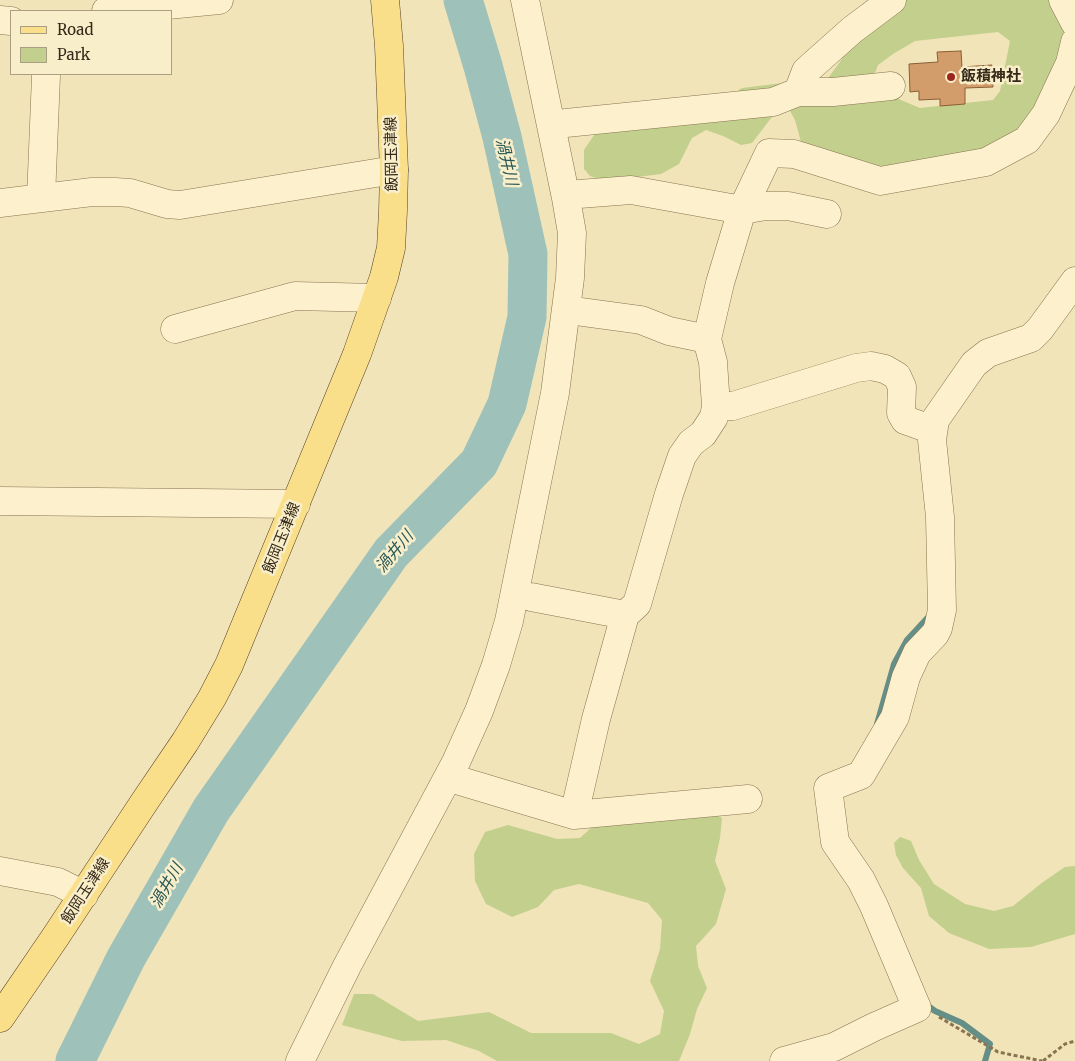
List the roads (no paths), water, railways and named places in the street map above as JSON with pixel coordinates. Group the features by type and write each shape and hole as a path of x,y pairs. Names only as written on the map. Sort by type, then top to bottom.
{"main road":[{"name":"飯岡玉津線","path":"0,1018 84,895 212,698 229,665 357,354 384,277 391,248 394,170 389,46 385,0"}],"street":[{"path":"116,10 219,0"},
{"path":"300,1061 347,966 456,762 479,711 510,621 555,393 569,286 572,233 525,0"},
{"path":"424,820 454,787 480,740 503,688 526,618 572,405 587,251 579,194 542,0"},
{"path":"798,92 806,71 852,30 892,0"},
{"path":"1063,0 1075,24"},
{"path":"574,815 596,719 625,616 637,604 682,456 691,443 703,434 714,416 716,403 713,362 707,339 720,283 742,210 769,153 794,154 880,181 986,162 1027,140 1046,114 1070,63 1075,42"},
{"path":"41,198 46,76"},
{"path":"566,124 773,102 798,92 833,92 891,86"},
{"path":"0,203 92,192 115,192 130,193 167,204 180,205 394,170"},
{"path":"579,194 631,190 742,210 766,206 788,206 826,214"},
{"path":"784,1061 834,1047 917,1008 874,906 861,880 835,842 828,788 862,775 893,722 906,677 917,653 935,634 938,628 942,610 940,517 932,440 935,420 974,364 988,353 1031,338 1040,329 1075,281"},
{"path":"174,329 295,296 377,298"},
{"path":"582,312 640,320 669,331 707,339"},
{"path":"716,403 723,406 733,406 856,368 871,366 885,369 897,376 902,387 901,413 905,420 933,430"},
{"path":"0,501 296,504"},
{"path":"531,597 625,616"},
{"path":"457,780 574,815 748,799"},
{"path":"0,871 24,874 58,882 84,895"}],"waterway":[{"name":"渦井川","path":"75,1061 126,958 211,810 391,553 479,463 507,404 527,317 528,254 502,137 463,0"},
{"path":"877,724 894,664 907,640 931,614"},
{"path":"924,1003 935,1011 962,1023 990,1044 985,1061"}],"place":[{"name":"飯積神社","path":"951,77"}]}
